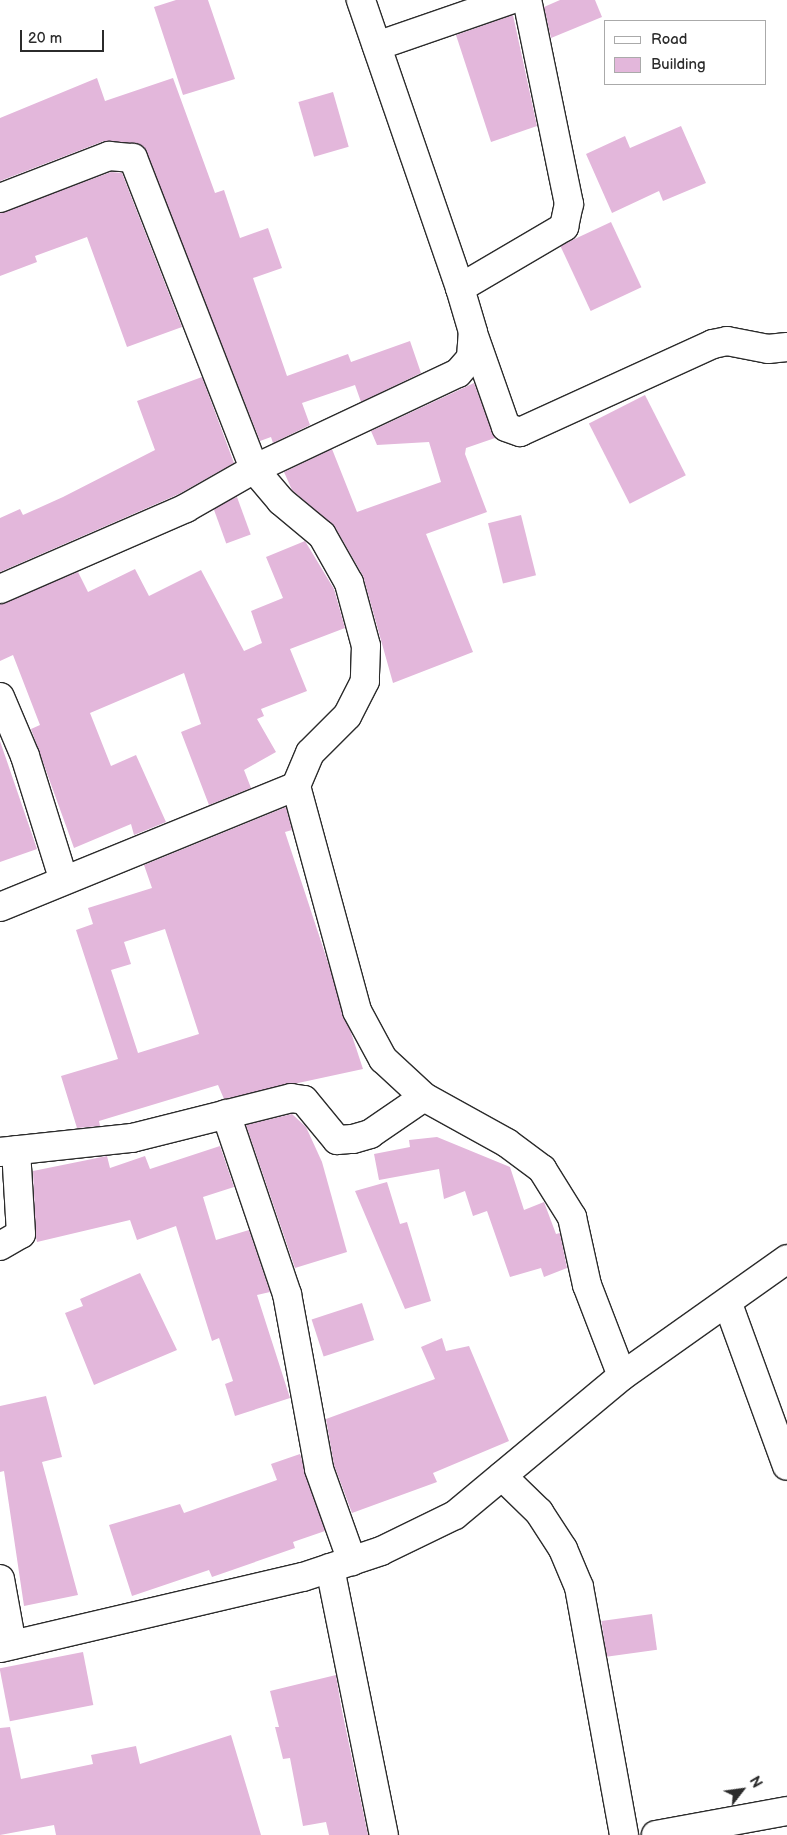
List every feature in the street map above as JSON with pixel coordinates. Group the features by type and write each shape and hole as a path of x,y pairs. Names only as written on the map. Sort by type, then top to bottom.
{"street":[{"path":"361,0 506,428 520,432 713,344 727,341 768,349 787,347"},
{"path":"377,46 510,0"},
{"path":"460,288 564,227 569,204 527,0"},
{"path":"0,198 109,156 133,158 254,469 281,501 322,535 349,583 366,646 365,680 347,716 310,753 296,786 357,1012 383,1058 424,1098 507,1143 542,1169 572,1217 587,1285 622,1376"},
{"path":"0,589 133,534 254,469 458,374 472,358 473,332"},
{"path":"0,697 25,756 63,878"},
{"path":"0,907 63,878 296,786"},
{"path":"0,1246 20,1234 8,1151 132,1138 291,1098 304,1100 337,1140 353,1139 370,1134 424,1098"},
{"path":"226,1114 287,1294 319,1469 341,1564 384,1835"},
{"path":"0,1579 6,1647 341,1564 454,1516 622,1376 728,1304 787,1259"},
{"path":"728,1304 787,1466"},
{"path":"502,1476 539,1512 563,1549 579,1587 624,1835"},
{"path":"656,1835 787,1811"}],"building":[{"path":"176,0 208,0 235,79 183,95 154,7"},
{"path":"560,0 595,0 602,17 551,38 544,7"},
{"path":"513,15 537,126 491,142 456,35"},
{"path":"97,78 105,101 173,78 215,193 224,190 240,238 268,228 282,268 253,278 287,376 348,354 351,362 410,341 421,373 361,402 355,385 302,403 310,425 273,443 271,437 260,441 143,146 104,141 0,181 0,118"},
{"path":"333,92 349,147 314,157 298,102"},
{"path":"681,126 706,183 663,201 659,191 612,213 586,154 625,136 630,148"},
{"path":"111,172 122,173 182,327 127,347 87,237 35,256 37,262 0,276 0,213"},
{"path":"611,222 641,287 591,311 560,246"},
{"path":"202,377 234,463 179,494 0,572 0,518 20,509 23,515 63,497 155,450 137,401"},
{"path":"474,383 495,438 466,448 465,454 487,512 426,534 473,652 393,683 363,576 335,527 292,490 284,472 332,449 357,512 441,482 429,442 377,445 371,431"},
{"path":"645,395 686,475 630,504 589,424"},
{"path":"237,497 251,535 226,543 213,506"},
{"path":"521,515 536,575 503,583 488,523"},
{"path":"305,541 334,589 345,628 290,649 307,691 261,709 264,716 257,719 276,752 244,770 251,788 209,805 181,732 201,724 184,673 90,713 111,766 136,755 166,822 134,835 131,824 74,848 31,729 40,725 13,655 0,661 0,604 78,572 88,592 135,569 149,596 201,570 244,651 262,643 251,611 283,598 266,557"},
{"path":"0,741 37,849 0,862"},
{"path":"286,807 292,830 285,832 363,1069 224,1099 218,1085 99,1121 100,1126 77,1128 61,1076 118,1059 76,930 93,924 88,908 152,888 144,865","holes":["165,929 199,1034 138,1053 111,970 131,964 124,942"]},
{"path":"292,1114 306,1127 322,1162 347,1252 295,1268 246,1125"},
{"path":"437,1137 510,1167 524,1210 544,1202 556,1234 560,1233 567,1268 544,1277 541,1268 510,1277 487,1211 473,1216 465,1191 444,1199 439,1169 379,1180 374,1154 410,1147 409,1140"},
{"path":"220,1146 234,1187 203,1197 216,1240 249,1230 270,1292 257,1295 290,1398 235,1416 225,1384 233,1381 219,1338 212,1341 176,1226 137,1240 130,1220 37,1242 36,1237 33,1171 107,1156 110,1168 145,1156 150,1169"},
{"path":"387,1182 400,1224 407,1222 431,1301 405,1309 355,1191"},
{"path":"140,1273 177,1350 94,1385 65,1313 83,1306 80,1299"},
{"path":"362,1303 374,1340 324,1356 312,1319"},
{"path":"442,1338 446,1351 469,1346 509,1441 433,1473 437,1482 352,1513 334,1465 326,1419 435,1379 421,1347"},
{"path":"46,1396 62,1457 42,1462 78,1595 24,1606 4,1471 0,1472 0,1406"},
{"path":"300,1454 325,1531 293,1542 295,1548 212,1577 209,1570 132,1596 109,1525 180,1504 184,1513 277,1480 271,1464"},
{"path":"652,1614 657,1650 607,1657 601,1621"},
{"path":"83,1652 93,1705 10,1721 0,1668"},
{"path":"336,1675 368,1835 329,1835 326,1822 303,1826 290,1758 283,1759 275,1727 279,1727 270,1691"},
{"path":"10,1727 21,1779 93,1764 91,1755 136,1746 140,1764 231,1735 261,1835 56,1835 54,1825 0,1835 0,1728"}]}
